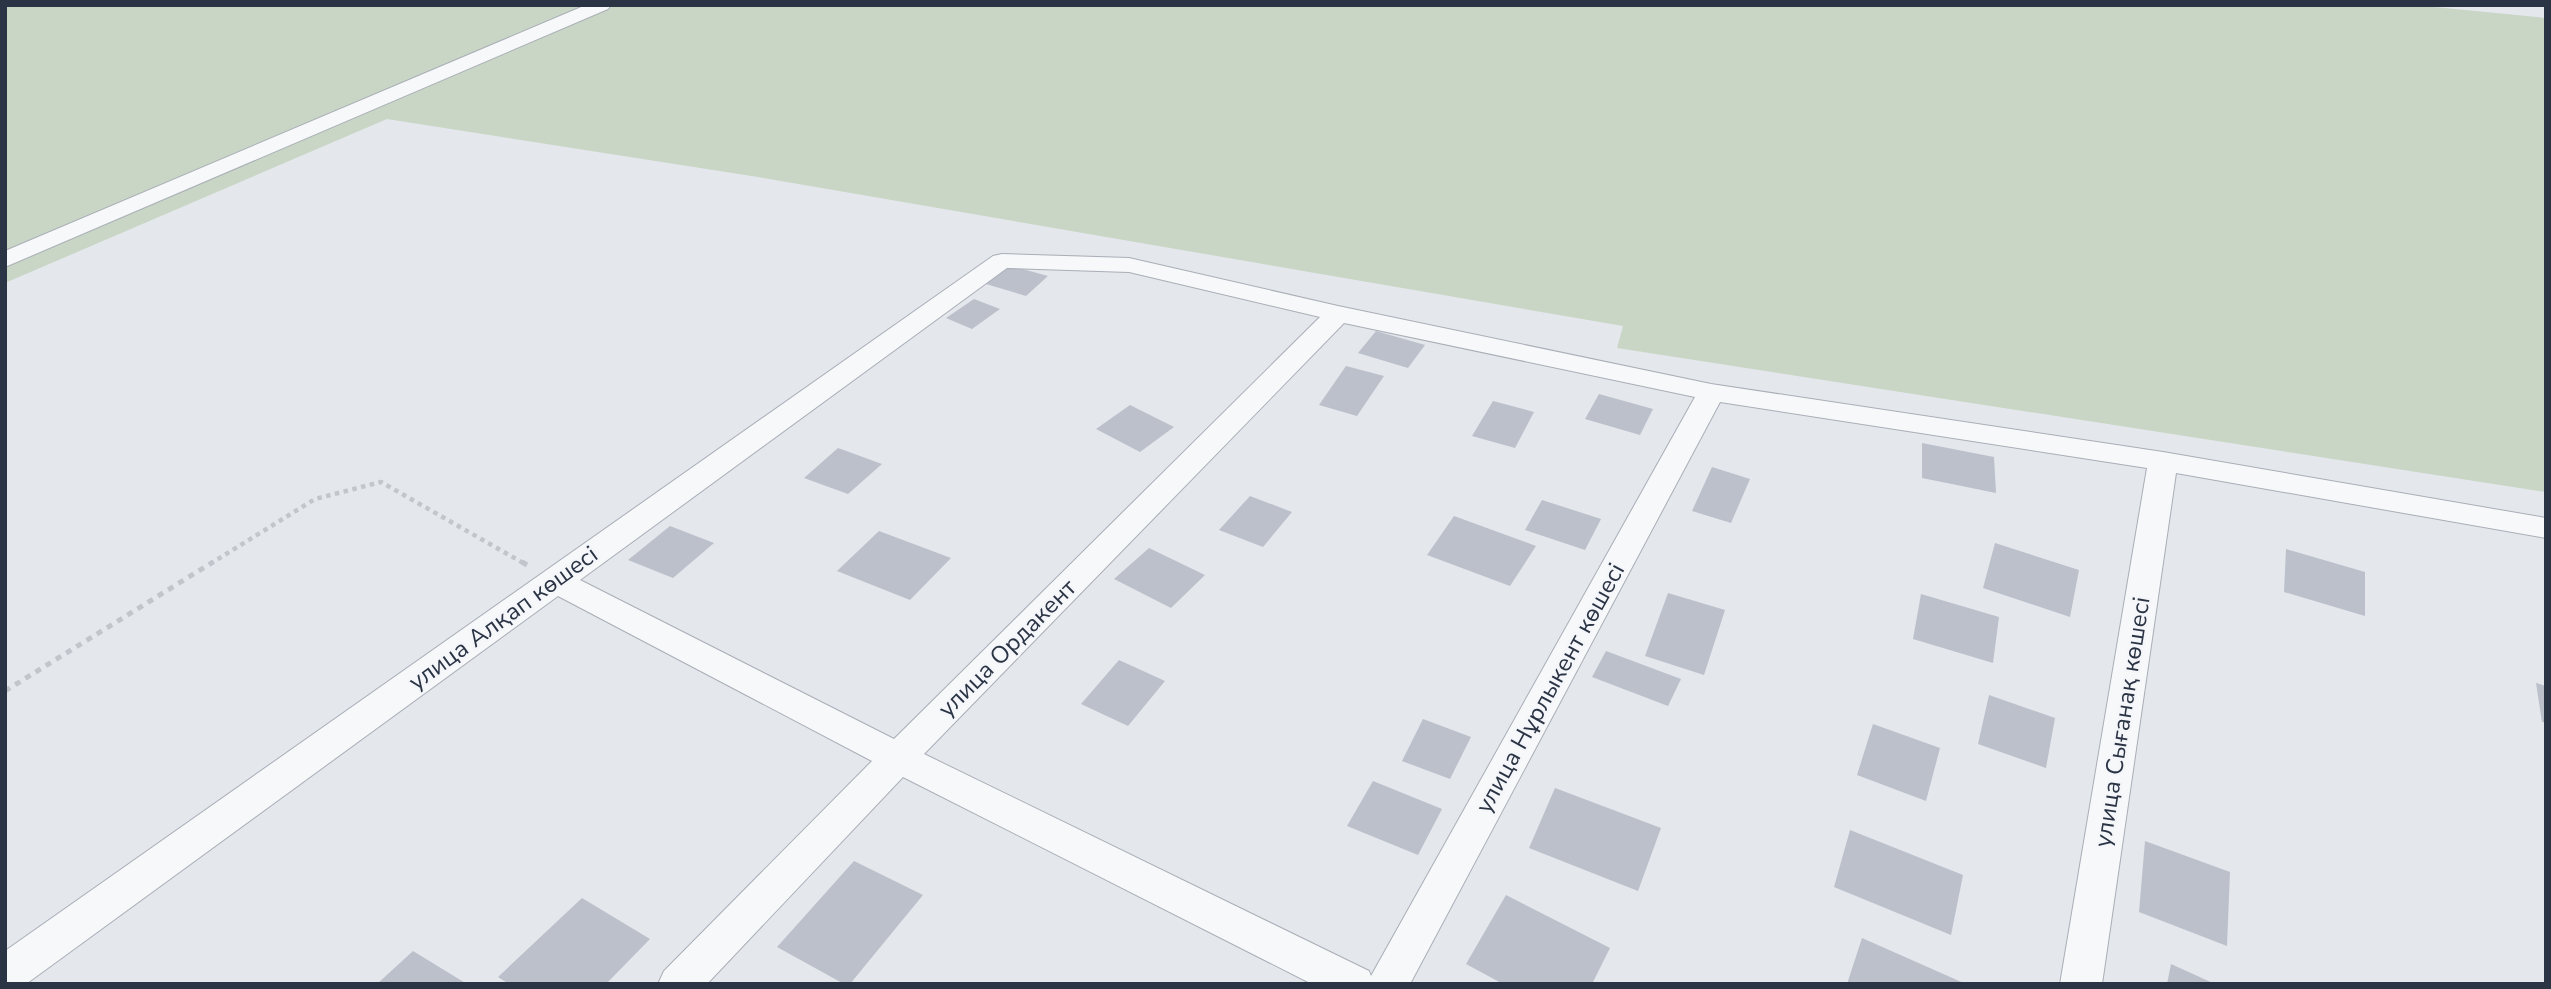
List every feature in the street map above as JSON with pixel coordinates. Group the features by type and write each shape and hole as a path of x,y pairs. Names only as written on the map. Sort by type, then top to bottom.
{"street":[{"path":"5,260 602,5"},
{"name":"улица Алқап көшесі","path":"5,975 1002,261 1129,265 1338,314"},
{"path":"1338,314 1712,392 2163,461 2546,528"},
{"name":"улица Ордакент","path":"679,984 898,758 1338,314"},
{"name":"улица Нұрлыкент көшесі","path":"1388,984 1712,392"},
{"name":"улица Сығанақ көшесі","path":"2081,984 2163,461"},
{"path":"555,580 898,758 1354,984"}],"path":[{"path":"5,691 315,499 381,482 555,580"}],"green space":[{"path":"5,5 2414,5 2546,18 2546,492 1617,348 1623,326 758,177 387,119 5,283"}],"building":[{"path":"1008,265 1048,276 1026,296 986,284"},
{"path":"974,299 1000,309 972,329 946,318"},
{"path":"1376,331 1425,345 1408,368 1358,353"},
{"path":"1346,366 1384,376 1357,416 1319,405"},
{"path":"1599,394 1653,409 1640,435 1585,419"},
{"path":"1493,401 1534,412 1515,448 1472,436"},
{"path":"1130,405 1174,427 1140,452 1096,429"},
{"path":"1922,443 1994,457 1996,493 1922,478"},
{"path":"838,448 882,464 848,494 804,478"},
{"path":"1712,467 1750,479 1731,523 1692,511"},
{"path":"1250,496 1292,512 1263,547 1219,530"},
{"path":"1542,500 1601,519 1585,550 1525,530"},
{"path":"1454,516 1536,546 1510,586 1427,555"},
{"path":"670,526 714,543 673,578 628,560"},
{"path":"879,531 951,558 910,600 837,571"},
{"path":"1995,543 2079,570 2070,617 1983,588"},
{"path":"1149,548 1205,575 1171,608 1114,579"},
{"path":"2286,549 2365,572 2365,616 2284,592"},
{"path":"1668,593 1725,610 1704,675 1645,656"},
{"path":"1921,594 1999,617 1993,663 1913,639"},
{"path":"1606,651 1681,679 1668,706 1592,677"},
{"path":"1119,660 1165,681 1128,726 1081,704"},
{"path":"2536,683 2546,686 2546,723 2542,722"},
{"path":"1989,695 2055,718 2046,768 1978,744"},
{"path":"1423,719 1471,737 1450,779 1402,761"},
{"path":"1873,724 1940,748 1926,801 1857,775"},
{"path":"1373,781 1442,809 1418,855 1347,826"},
{"path":"1555,788 1661,828 1638,891 1529,848"},
{"path":"1850,830 1963,875 1951,935 1834,887"},
{"path":"2145,841 2230,872 2227,946 2139,912"},
{"path":"854,861 923,895 850,984 844,984 777,947"},
{"path":"1506,895 1610,948 1592,984 1503,984 1466,964"},
{"path":"582,898 650,939 606,984 509,984 498,977"},
{"path":"1862,938 1966,984 1847,984"},
{"path":"413,951 467,984 377,984"},
{"path":"2171,964 2215,984 2167,984"}]}
